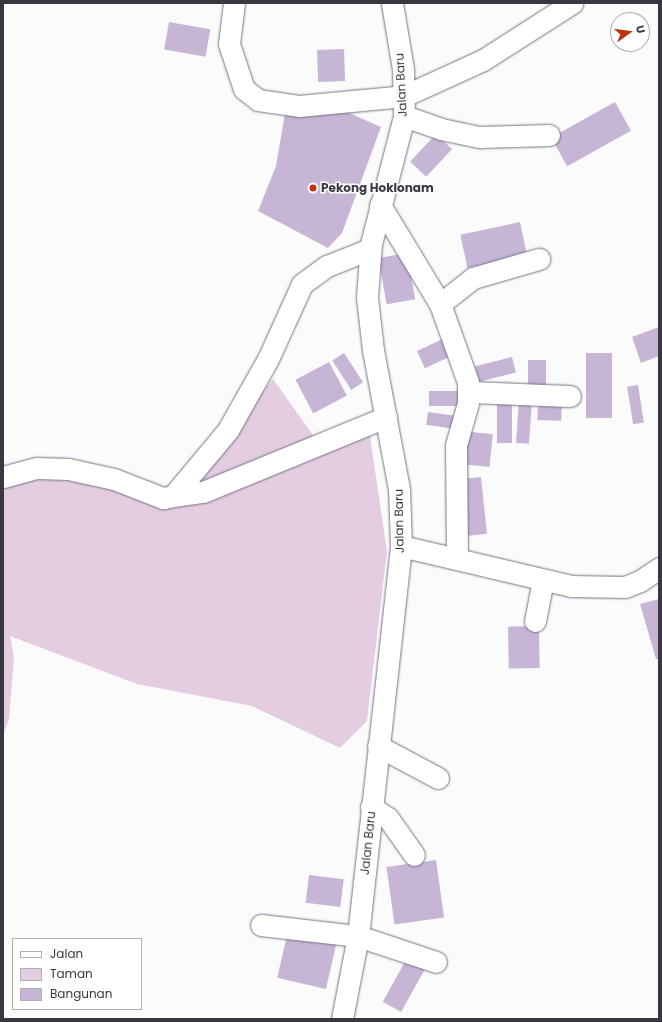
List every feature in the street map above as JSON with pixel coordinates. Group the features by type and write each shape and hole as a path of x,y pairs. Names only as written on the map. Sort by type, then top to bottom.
{"street":[{"path":"234,3 229,44 244,89 258,100 299,106 404,106 483,60 572,3"},
{"name":"Jalan Baru","path":"342,1019 358,936 371,807 401,546 400,489 368,310 370,249 380,205 400,142 404,106 402,69 392,3"},
{"path":"404,106 441,129 480,137 549,135"},
{"path":"380,205 440,304 458,350 469,392 456,445 457,558"},
{"path":"173,496 228,430 268,359 302,284 327,266 370,249"},
{"path":"440,304 473,278 539,259"},
{"path":"469,392 570,396"},
{"path":"3,477 37,468 68,469 114,479 163,498 203,492 386,417"},
{"path":"401,546 457,558 544,580 605,588 634,585 656,577"},
{"path":"535,620 544,580"},
{"path":"378,746 438,778"},
{"path":"371,807 388,818 414,855"},
{"path":"261,925 358,936 436,962"}],"green space":[{"path":"273,379 318,442 368,423 387,551 367,721 340,748 252,706 137,684 10,636 14,657 9,719 3,735 3,465 34,466 174,499"}],"building":[{"path":"169,22 210,29 205,57 164,50"},
{"path":"344,49 345,81 318,82 317,50"},
{"path":"615,102 631,131 567,166 551,137"},
{"name":"Pekong Hoklonam","path":"347,112 381,127 342,233 328,248 258,211 276,166 285,113"},
{"path":"436,134 452,149 426,177 410,162"},
{"path":"520,222 527,255 467,268 460,235"},
{"path":"407,253 415,299 387,304 378,258"},
{"path":"659,327 659,356 641,363 632,337"},
{"path":"445,338 453,355 425,368 417,351"},
{"path":"344,353 363,382 351,390 332,361"},
{"path":"586,353 612,353 612,418 586,418"},
{"path":"512,357 516,373 479,382 475,366"},
{"path":"528,360 546,360 546,387 528,387"},
{"path":"329,362 347,396 313,413 295,380"},
{"path":"638,385 644,423 633,424 627,387"},
{"path":"429,391 460,391 460,406 429,406"},
{"path":"497,395 512,395 512,443 497,443"},
{"path":"519,400 532,401 529,444 516,443"},
{"path":"538,400 562,401 561,421 537,420"},
{"path":"428,412 457,416 455,429 426,425"},
{"path":"463,431 493,434 489,467 460,464"},
{"path":"481,477 487,534 463,536 457,480"},
{"path":"659,599 659,659 656,659 640,604"},
{"path":"539,626 540,668 509,669 508,627"},
{"path":"436,860 444,917 395,924 386,867"},
{"path":"309,875 344,879 340,907 306,903"},
{"path":"288,931 337,942 326,989 277,978"},
{"path":"407,958 425,968 401,1012 383,1002"}],"place":[{"name":"Pekong Hoklonam","path":"313,188"}]}
